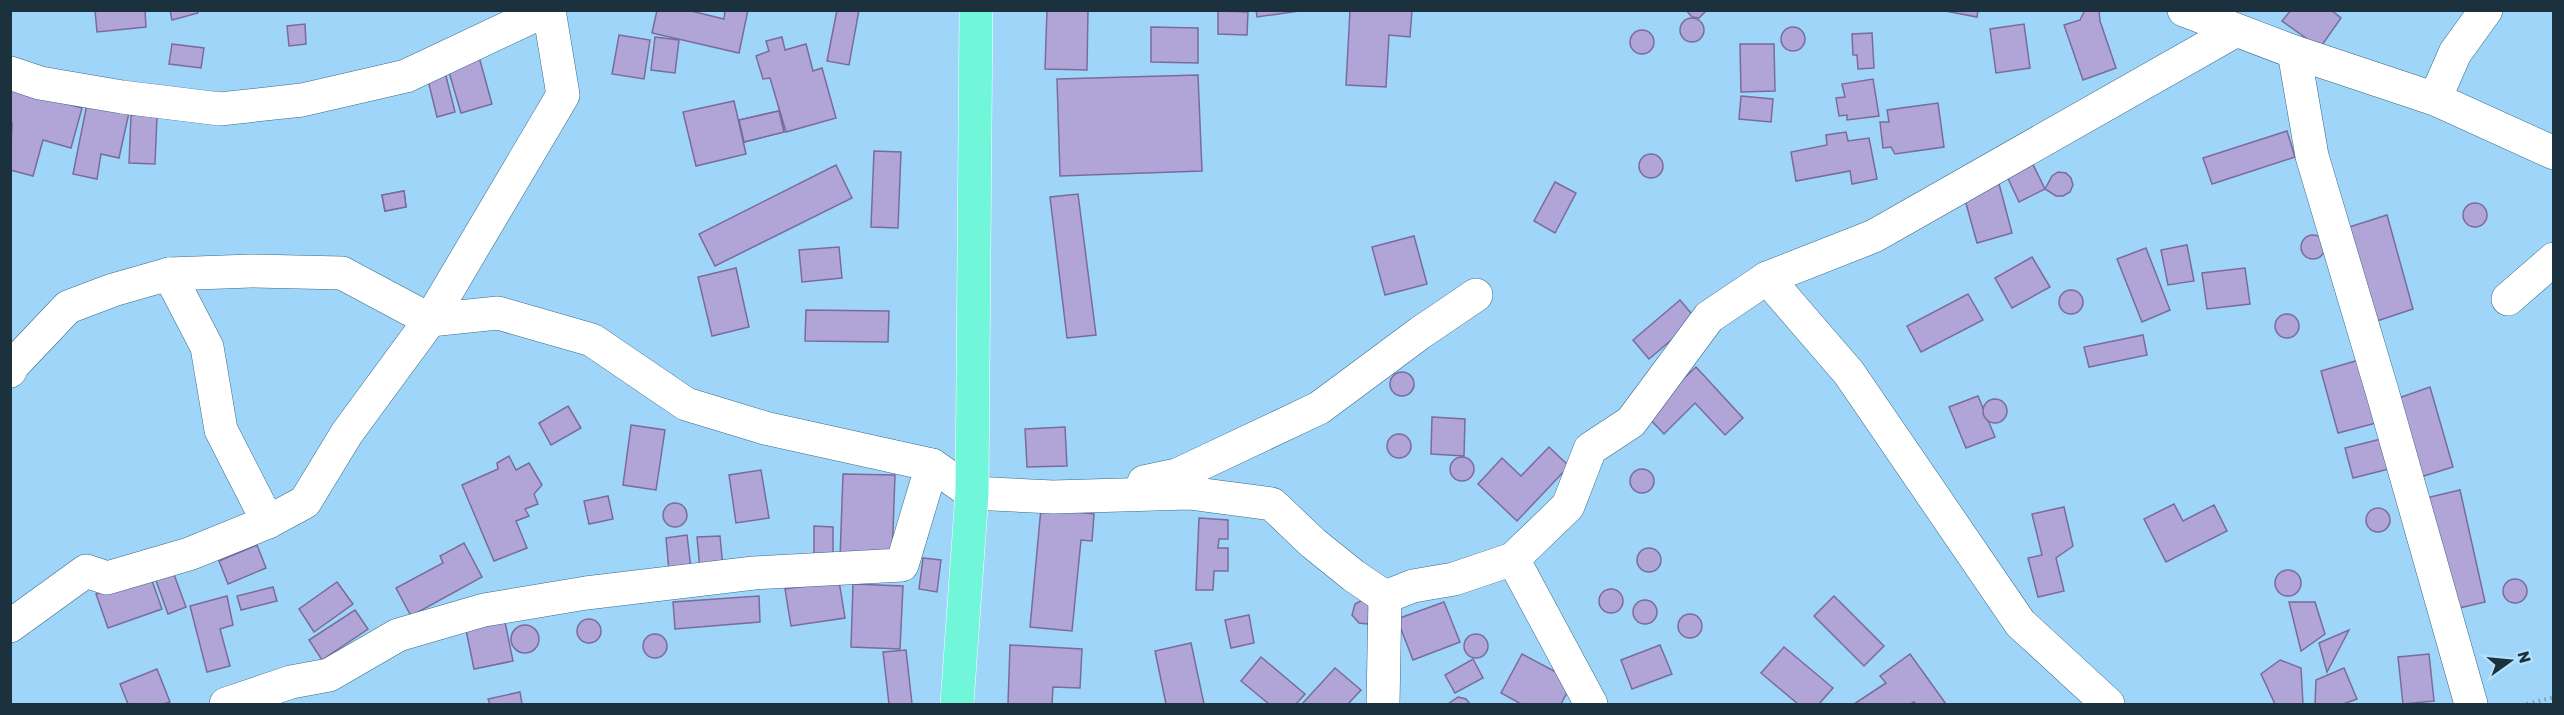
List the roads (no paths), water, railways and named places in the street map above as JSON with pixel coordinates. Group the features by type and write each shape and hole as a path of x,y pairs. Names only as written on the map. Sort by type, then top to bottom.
{"highway":[{"path":"957,705 972,493 976,10"}],"street":[{"path":"10,74 40,82 122,97 219,109 302,100 405,76 548,10 564,95 430,320 347,432 305,502 268,522 189,554 107,578 86,571 10,626"},
{"path":"2184,10 2294,52 2436,99 2553,153"},
{"path":"2436,99 2455,53 2486,10"},
{"path":"1385,597 1413,586 1454,579 1513,559 1568,506 1590,449 1631,422 1709,317 1767,278 1874,236 2235,31"},
{"path":"2294,52 2312,156 2382,391 2471,705"},
{"path":"2508,299 2553,259"},
{"path":"10,371 13,365 68,308 113,290 169,274 251,271 342,273 430,320 498,313 592,340 686,404 765,428 932,465 972,493 1078,496 1189,493 1272,504 1313,543 1354,576 1385,597"},
{"path":"169,274 207,347 221,430 268,522"},
{"path":"1767,278 1849,373 2020,623 2108,705"},
{"path":"1078,496 1177,475 1319,408 1420,333 1476,295"},
{"path":"226,705 291,682 328,675 398,635 484,610 586,593 754,573 902,565 932,465"},
{"path":"1513,559 1592,705"},
{"path":"1383,705 1385,597"}]}
